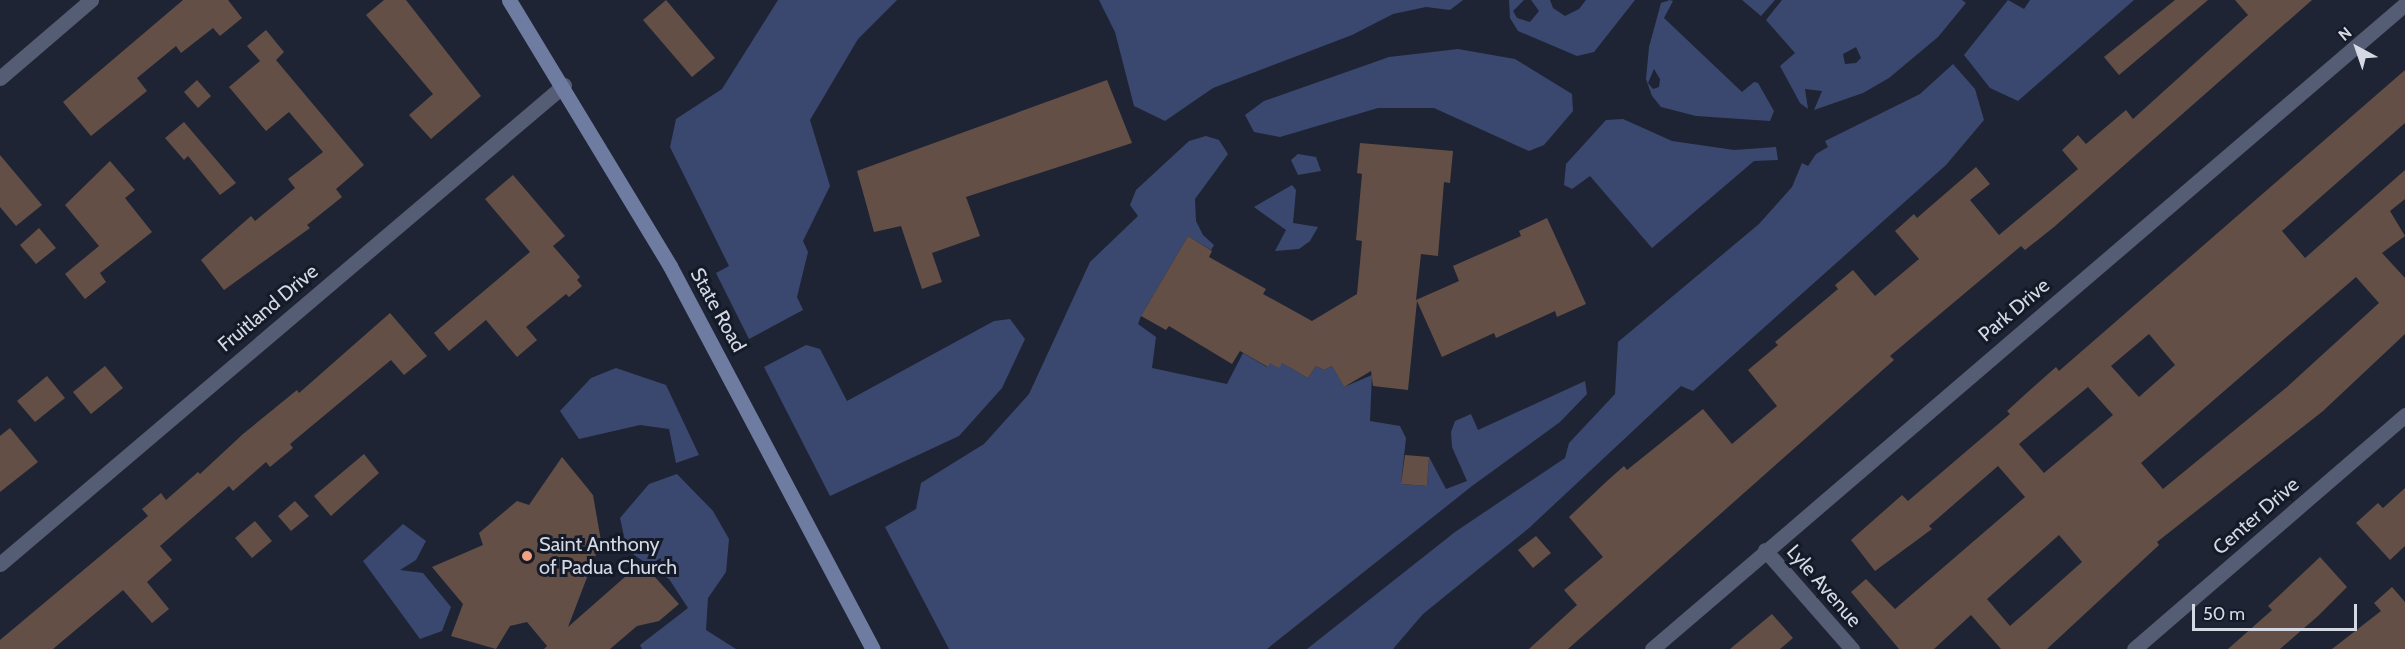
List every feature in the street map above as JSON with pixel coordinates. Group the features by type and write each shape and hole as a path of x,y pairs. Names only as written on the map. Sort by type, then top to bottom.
{"main road":[{"name":"State Road","path":"509,0 564,85 679,283 873,649"}],"street":[{"path":"0,78 91,0"},
{"name":"Park Drive","path":"1652,649 2405,4"},
{"name":"Fruitland Drive","path":"0,564 564,85"},
{"name":"Center Drive","path":"2134,649 2405,415"},
{"name":"Lyle Avenue","path":"1765,550 1852,649"}],"shaded area":[{"path":"778,0 897,0 858,39 810,120 830,186 803,241 808,252 797,297 803,310 749,339 716,273 729,266 670,147 676,119 722,89"},
{"path":"1099,0 1463,0 1450,10 1426,7 1393,14 1352,35 1213,88 1165,121 1134,106 1115,32"},
{"path":"1509,0 1524,0 1513,11 1517,18 1530,22 1539,11 1531,0 1550,0 1553,8 1565,16 1579,9 1586,0 1635,0 1594,52 1577,56 1518,31 1510,18"},
{"path":"1742,0 1775,0 1761,16"},
{"path":"1782,0 1962,0 1966,3 1938,37 1889,78 1863,93 1814,110 1822,91 1805,89 1808,109 1800,103 1780,66 1795,53 1766,20","holes":["1856,47 1861,58 1856,63 1845,64 1843,54"]},
{"path":"2008,0 2024,9 2030,0 2134,0 2018,101 1990,88 1964,55"},
{"path":"1673,1 1664,18 1742,92 1754,82 1758,83 1774,111 1770,121 1696,116 1661,107 1652,96 1646,79 1649,47 1661,3","holes":["1654,69 1660,79 1659,87 1653,89 1648,83"]},
{"path":"1458,49 1515,59 1572,94 1573,111 1544,145 1529,151 1434,108 1378,108 1280,137 1254,132 1245,115 1264,101 1389,57"},
{"path":"1953,64 1975,89 1984,120 1946,165 1693,391 1681,386 1529,528 1423,614 1393,649 1307,649 1455,532 1565,458 1569,443 1615,394 1618,342 1759,224 1792,187 1802,163 1808,166 1816,154 1828,147 1825,141 1920,94"},
{"path":"1623,119 1672,141 1734,150 1776,147 1778,160 1754,161 1652,248 1590,176 1572,189 1564,185 1566,164 1606,120"},
{"path":"1206,136 1219,140 1228,154 1195,199 1196,221 1203,235 1214,245 1211,250 1188,236 1141,316 1138,324 1156,337 1152,368 1227,384 1243,353 1267,367 1270,363 1282,363 1308,378 1316,366 1324,370 1332,366 1344,387 1372,375 1370,421 1400,426 1406,438 1401,484 1427,486 1429,457 1446,489 1467,481 1452,447 1451,432 1455,421 1471,414 1478,430 1585,381 1587,394 1560,422 1472,486 1267,649 949,649 885,527 916,509 921,483 984,444 1029,394 1090,262 1138,216 1130,205 1136,190 1189,141"},
{"path":"1298,154 1316,157 1321,171 1298,175 1291,160"},
{"path":"1292,185 1296,190 1293,223 1318,227 1310,241 1299,249 1275,251 1286,230 1254,207"},
{"path":"1010,319 1025,339 1002,388 959,436 830,496 764,367 806,345 820,349 847,401 994,321"},
{"path":"616,368 666,385 699,455 676,463 669,429 640,425 579,439 560,411 591,378"},
{"path":"677,474 713,511 729,539 726,572 708,598 706,630 736,649 642,649 640,645 688,608 669,579 627,550 620,518 649,484"},
{"path":"403,524 426,541 416,560 400,570 423,573 451,607 442,631 420,639 363,561"}],"building":[{"path":"183,0 228,0 242,18 220,36 213,28 181,53 176,46 137,78 147,91 91,136 63,102"},
{"path":"384,0 406,0 481,96 431,139 409,115 433,94 366,15"},
{"path":"666,0 715,58 692,77 643,20"},
{"path":"2175,0 2208,0 2119,75 2104,57"},
{"path":"2235,0 2312,0 2054,227 2025,250 2021,246 1890,356 1894,360 1568,649 1529,649 1577,605 1564,590 1603,557 1569,517 1606,482 1624,466 1627,470 1703,409 1732,444 1777,406 1748,370 1778,345 1775,342 1838,289 1835,285 1853,270 1875,296 1919,259 1895,231 1914,214 1917,218 1976,167 1990,184 1970,200 1999,235 2078,169 2062,150 2078,135 2086,144 2126,110 2133,119 2248,15"},
{"path":"266,30 284,52 276,60 364,165 336,189 342,197 307,225 310,228 224,290 201,260 251,216 255,221 295,188 288,179 323,152 289,112 266,131 229,87 260,61 247,46"},
{"path":"2405,70 2405,123 2282,231 2305,258 2405,170 2405,199 2390,211 2405,236 2382,253 2405,278 2405,334 2323,411 2157,542 2159,545 2047,649 2001,649 1971,615 1934,649 1899,649 1851,592 1866,579 1895,609 2025,497 1998,466 1929,526 1932,529 1875,571 1851,540 1902,495 1908,501 2010,414 2007,411 2056,367 2059,371","holes":["2356,277 2379,303 2287,387 2163,489 2141,463","2149,334 2175,365 2139,397 2111,366","2088,387 2113,415 2044,473 2019,444","2059,535 2082,562 2010,626 1987,599"]},
{"path":"197,80 211,96 198,108 184,92"},
{"path":"1107,80 1132,143 966,197 980,236 932,253 942,282 922,289 901,226 874,232 857,171"},
{"path":"184,122 236,183 220,195 188,156 184,160 165,138"},
{"path":"1360,143 1453,151 1450,183 1444,182 1438,256 1421,254 1416,300 1459,281 1453,266 1521,236 1519,231 1547,218 1586,304 1557,317 1555,311 1496,338 1494,333 1442,357 1417,301 1408,390 1373,386 1371,371 1344,387 1332,366 1324,370 1316,366 1308,378 1282,363 1279,368 1270,363 1268,367 1240,351 1232,364 1169,326 1166,330 1141,316 1188,236 1212,251 1209,257 1266,289 1263,294 1312,321 1357,294 1362,241 1356,240 1362,174 1357,173"},
{"path":"0,155 42,205 16,226 0,207"},
{"path":"110,161 135,190 125,198 152,232 100,273 106,282 85,299 65,274 99,246 65,205"},
{"path":"513,175 565,236 553,246 580,277 577,280 582,286 569,297 566,294 526,327 537,340 517,357 486,320 449,351 434,333 530,252 485,199"},
{"path":"39,228 56,248 36,264 20,245"},
{"path":"390,313 427,356 404,375 391,360 290,444 293,448 270,467 266,462 233,491 229,486 160,546 172,560 147,582 169,609 152,623 123,590 53,649 0,649 0,640 148,516 142,509 161,493 166,500 198,472 200,474 243,434 297,390 299,393"},
{"path":"105,366 123,388 91,414 73,392"},
{"path":"47,376 65,398 35,422 17,401"},
{"path":"10,428 38,462 0,492 0,436"},
{"path":"364,454 379,473 331,516 314,496"},
{"path":"1405,455 1429,457 1427,486 1401,484"},
{"name":"Saint Anthony of Padua Church","path":"562,457 593,495 601,541 568,627 634,569 646,567 679,604 659,621 637,626 610,649 544,649 547,646 527,622 510,626 496,649 451,636 463,604 432,567 483,545 479,533 517,501 529,505"},
{"path":"2405,488 2405,546 2390,560 2356,523 2378,503 2383,508"},
{"path":"295,501 309,516 291,531 278,516"},
{"path":"255,521 272,541 252,558 235,538"},
{"path":"1536,536 1551,553 1533,568 1518,550"},
{"path":"2320,557 2347,587 2318,616 2280,649 2228,649 2272,610 2268,606"},
{"path":"2392,587 2405,602 2405,649 2332,649 2381,611 2374,603"},
{"path":"1772,614 1793,638 1780,649 1730,649"}],"place":[{"name":"Saint Anthony of Padua Church","path":"527,556"}]}
